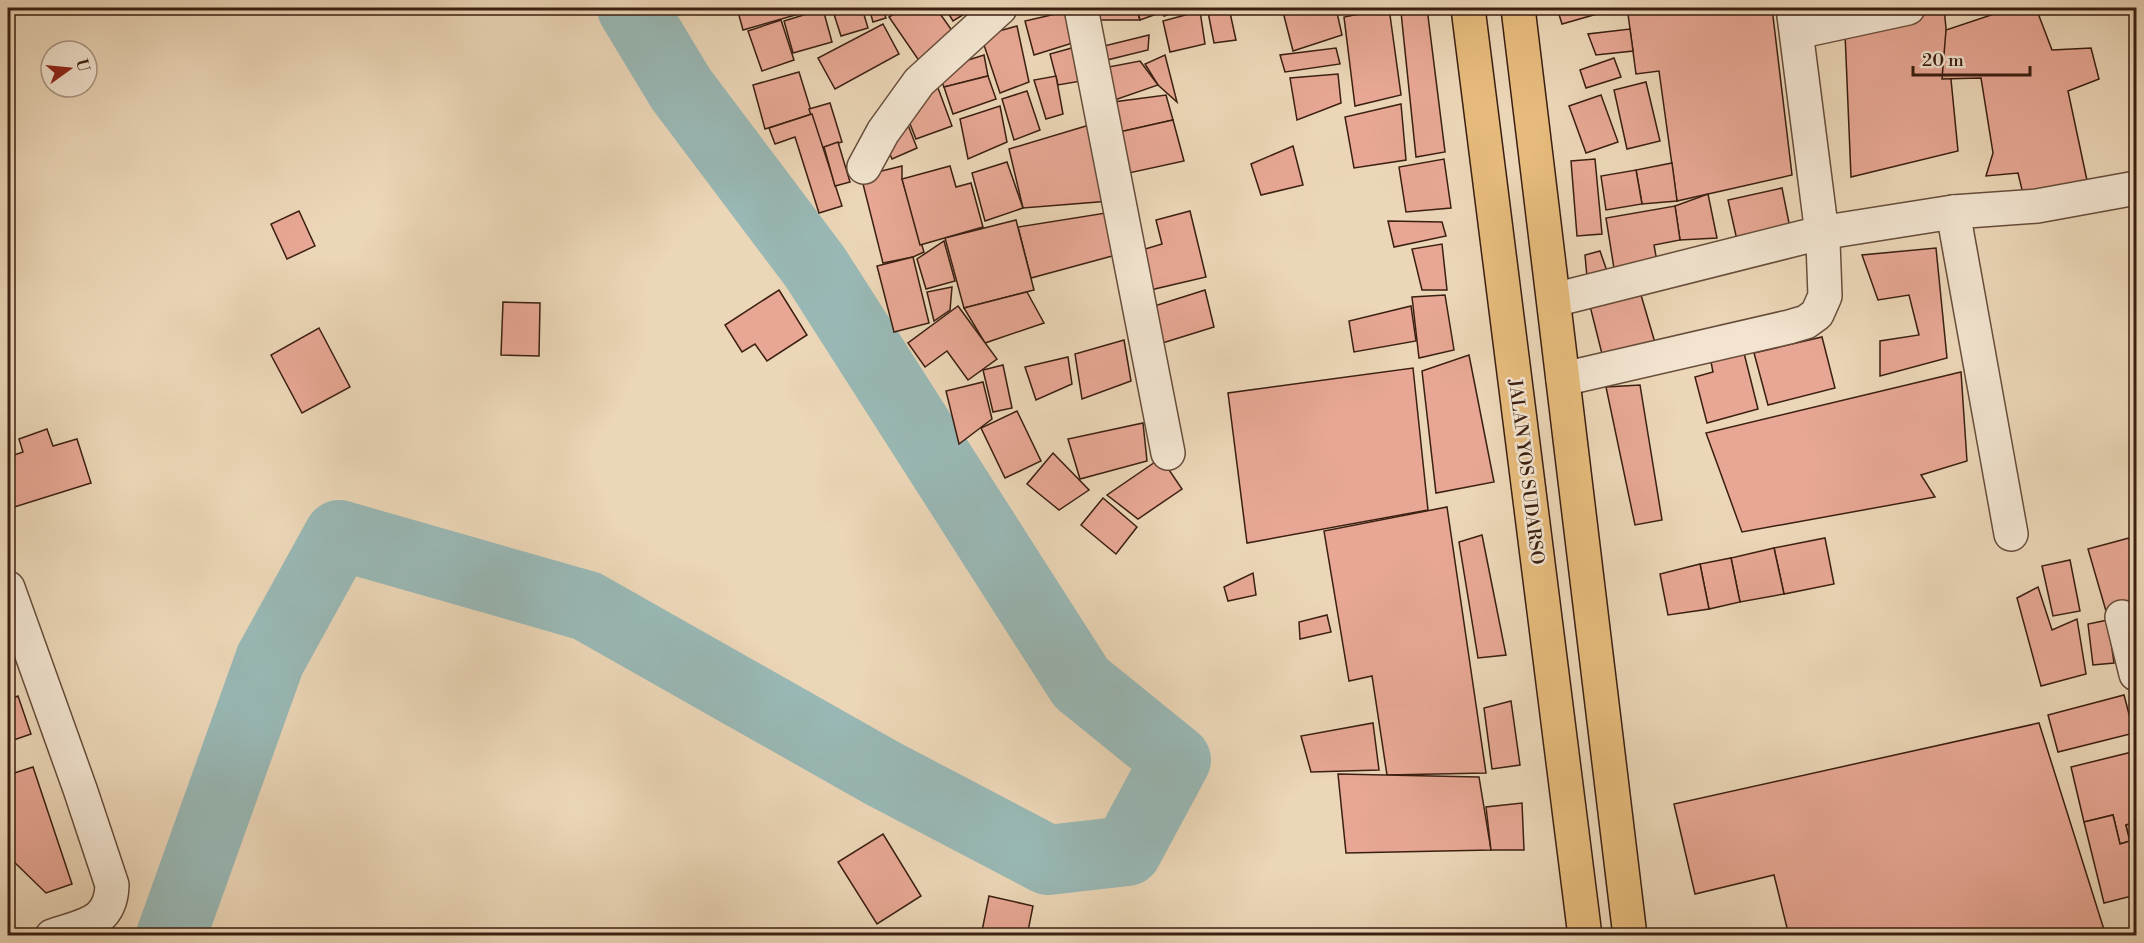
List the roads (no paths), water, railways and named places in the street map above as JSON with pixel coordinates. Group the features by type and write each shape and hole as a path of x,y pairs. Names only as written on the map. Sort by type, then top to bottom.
{"highway":[{"name":"JALAN YOS SUDARSO","path":"1468,8 1585,936"},
{"path":"1518,8 1630,936"}],"street":[{"path":"864,167 883,132 919,82 1000,8"},
{"path":"1081,8 1168,453"},
{"path":"1563,379 1806,322 1817,314 1825,296 1820,233 1795,20 1908,8"},
{"path":"1554,300 1820,233 1953,212 2037,206 2136,188"},
{"path":"1953,212 2012,534"},
{"path":"8,588 80,789 111,885 111,901 105,913 92,922 52,936"},
{"path":"2122,617 2136,674"}],"waterway":[{"path":"171,936 270,660 339,535 587,606 882,773 1048,860 1127,851 1176,760 1081,683 815,267 681,89 632,8"}]}
